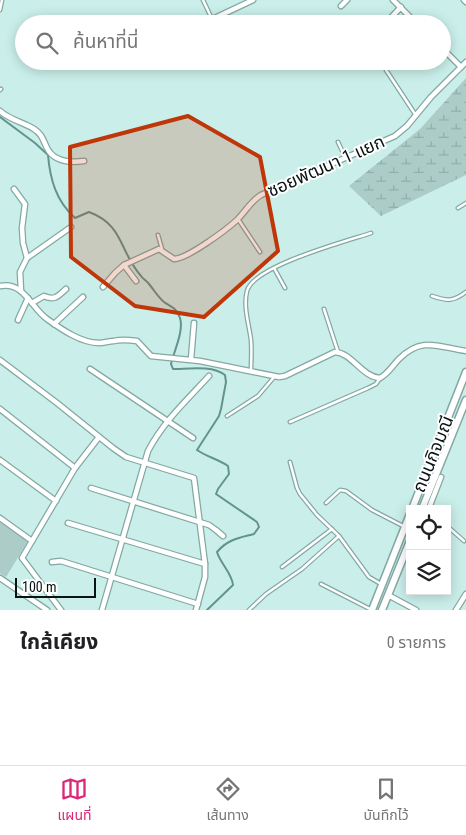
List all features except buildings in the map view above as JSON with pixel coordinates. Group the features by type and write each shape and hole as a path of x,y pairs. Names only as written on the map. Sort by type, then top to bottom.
{"main road":[{"name":"ถนนกิจมณี","path":"414,505 466,372"},
{"name":"ถนนกิจมณี","path":"427,505 466,400"},
{"name":"ถนนกิจมณี","path":"372,610 406,522"},
{"path":"382,610 406,550"}],"street":[{"path":"220,15 252,0"},
{"path":"341,6 347,0"},
{"path":"393,0 407,15"},
{"path":"393,15 400,8"},
{"path":"451,57 461,67"},
{"name":"ซอยพัฒนา 1 แยก","path":"162,249 174,259 178,259 222,233 238,219 257,197 395,136 416,115 430,97 466,62"},
{"path":"0,111 20,124 34,129 43,137 47,149 57,160 84,161"},
{"path":"14,189 25,204 22,228 27,258"},
{"path":"21,291 20,272 27,258 71,227"},
{"path":"103,287 124,265 162,249"},
{"path":"124,265 136,281"},
{"path":"0,286 13,286 21,291 40,313 54,324 92,343 118,340 137,341 151,356 190,359 275,376 286,376 332,353 338,352 370,375 380,378 403,355 419,345 466,351"},
{"path":"32,303 44,296 53,299 58,297 66,289"},
{"path":"54,324 83,297"},
{"path":"18,320 28,298"},
{"path":"190,359 194,323"},
{"path":"0,360 126,457 194,478 205,564 205,577 196,610"},
{"path":"90,369 193,438"},
{"path":"102,610 134,501 143,463 155,439 168,421 209,376"},
{"path":"0,409 75,468"},
{"path":"61,610 23,559 23,556 75,468 98,437"},
{"path":"0,460 56,501"},
{"path":"427,505 441,477"},
{"path":"91,488 200,522 223,536"},
{"path":"0,518 32,541"},
{"path":"68,523 205,564"},
{"path":"52,562 61,561 198,604"},
{"path":"0,578 47,610"},
{"path":"388,595 416,610"},
{"path":"456,610 466,596"}],"lane":[{"path":"0,10 2,0"},
{"path":"202,0 210,15"},
{"path":"386,70 416,115"},
{"path":"338,142 345,157"},
{"path":"458,208 466,204"},
{"path":"238,219 260,252"},
{"path":"251,371 251,341 246,305 248,289 252,282 274,268 316,251 371,233"},
{"path":"158,235 162,249"},
{"path":"274,268 285,288"},
{"path":"432,296 446,300 457,298 466,292"},
{"path":"324,309 338,352"},
{"path":"227,416 258,396 275,376"},
{"path":"290,422 368,388 376,384 380,378"},
{"path":"290,462 296,488 300,494 339,536 369,577 382,584"},
{"path":"326,502 340,490 346,491 372,510 404,526"},
{"path":"282,567 332,529"},
{"path":"451,530 464,541"},
{"path":"249,610 266,594 302,569 339,536"},
{"path":"320,584 372,610"}],"highlighted area":[{"path":"188,116 260,157 278,251 204,317 135,306 71,257 70,147"}],"green space":[{"path":"466,78 466,175 381,216 349,186 420,129"},
{"path":"0,522 28,541 6,577 0,573"}],"waterway":[{"path":"0,117 48,155 50,173 55,189 68,211 75,218 89,212 109,224 115,231 134,267 162,300 177,312 180,318 181,329 171,364 173,369 207,369 225,375 226,382 219,416 197,450 228,466 229,474 216,494 257,522 259,527 254,534 230,542 217,552 233,585 207,610"}]}
